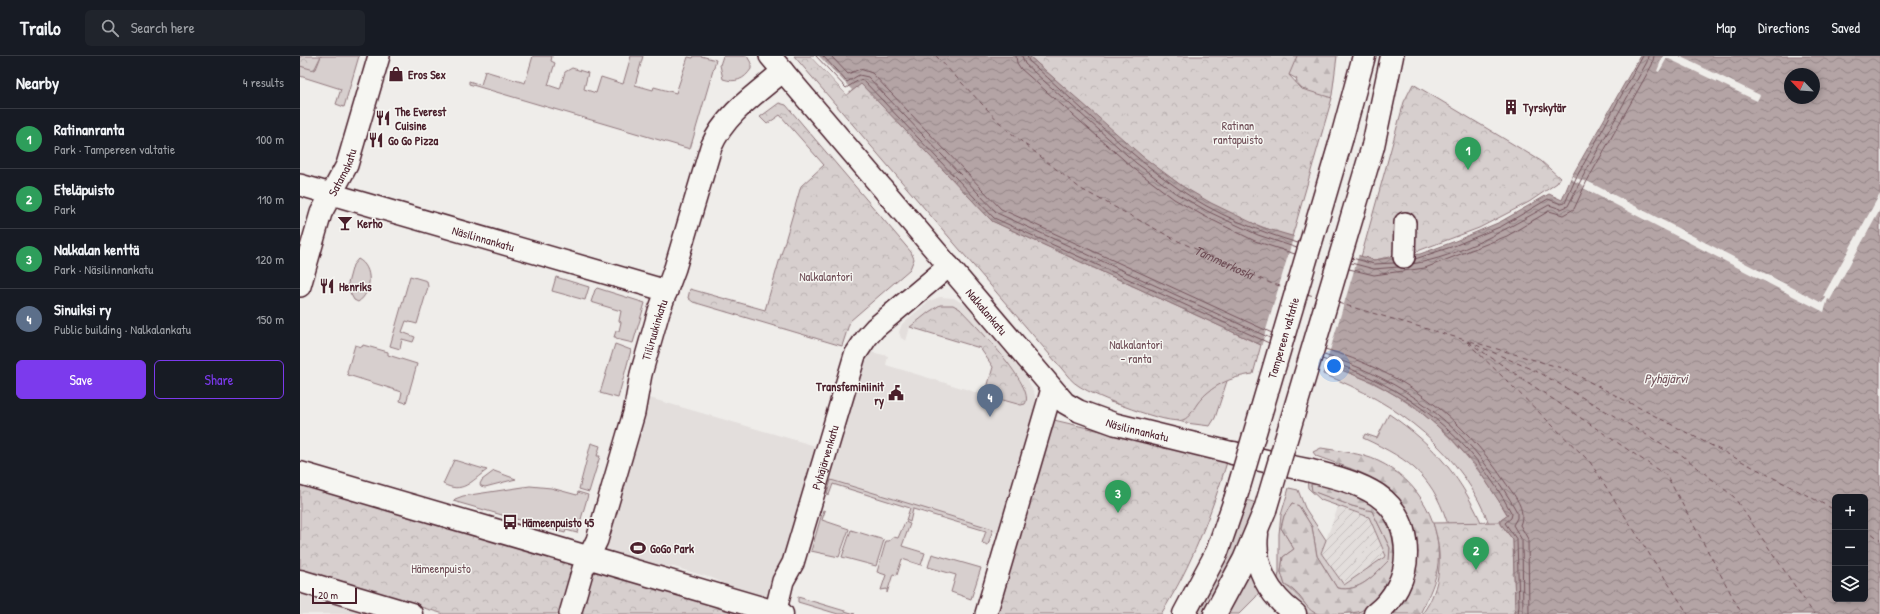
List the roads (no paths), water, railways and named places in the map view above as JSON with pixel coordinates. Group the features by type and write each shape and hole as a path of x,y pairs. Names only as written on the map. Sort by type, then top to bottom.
{"main road":[{"name":"Tampereen valtatie","path":"1184,614 1217,552 1235,500 1342,137 1364,56"},
{"path":"1215,614 1244,560 1265,510 1372,146 1392,56"},
{"path":"1233,453 1350,481 1370,490 1388,504 1397,518 1402,530 1405,544 1406,562 1402,578 1393,595 1388,603 1376,614"},
{"path":"300,473 777,613"},
{"path":"1257,530 1257,556 1263,576 1274,595 1295,614"},
{"path":"300,582 411,614"}],"street":[{"name":"Satamakatu","path":"300,286 321,213 347,165 379,56"},
{"name":"Nalkalankatu","path":"776,64 1052,388"},
{"name":"Tiiliruukinkatu","path":"570,614 583,569 597,540 634,413 641,374 716,136 732,114 776,64"},
{"name":"Näsilinnankatu","path":"300,185 667,291"},
{"path":"1404,257 1405,223"},
{"name":"Pyhäjärvenkatu","path":"777,613 783,581 793,563 853,361 861,346 876,328 949,266"},
{"name":"Näsilinnankatu","path":"1052,388 1065,403 1092,416 1233,453"},
{"path":"986,614 1052,388"}],"water":[{"name":"Pyhäjärvi","path":"810,56 1029,56 1142,156 1182,186 1211,203 1261,227 1374,260 1420,254 1453,242 1500,222 1549,194 1562,200 1572,176 1640,56 1880,56 1880,614 1514,614 1513,540 1501,524 1501,520 1508,515 1476,466 1450,437 1414,406 1373,382 1336,368 1261,345 992,221 861,84 847,95"}],"place":[{"name":"Eros Sex","path":"396,74"},
{"name":"Tyrskytär","path":"1511,107"},
{"name":"The Everest Cuisine","path":"383,118"},
{"name":"Go Go Pizza","path":"376,140"},
{"name":"Ratinanranta","path":"1468,170"},
{"name":"Kerho","path":"345,223"},
{"name":"Henriks","path":"327,286"},
{"name":"Transfeminiinit ry","path":"896,393"},
{"name":"Sinuiksi ry","path":"990,417"},
{"name":"Nalkalan kenttä","path":"1118,513"},
{"name":"Hämeenpuisto 45","path":"510,522"},
{"name":"GoGo Park","path":"638,548"},
{"name":"Eteläpuisto","path":"1476,570"}],"park label":[{"name":"Ratinan rantapuisto","path":"1238,132"},
{"name":"Nalkalantori","path":"826,276"},
{"name":"Nalkalantori - ranta","path":"1136,351"},
{"name":"Hämeenpuisto","path":"441,568"}],"water label":[{"name":"Tammerkoski","path":"1224,262"}]}
